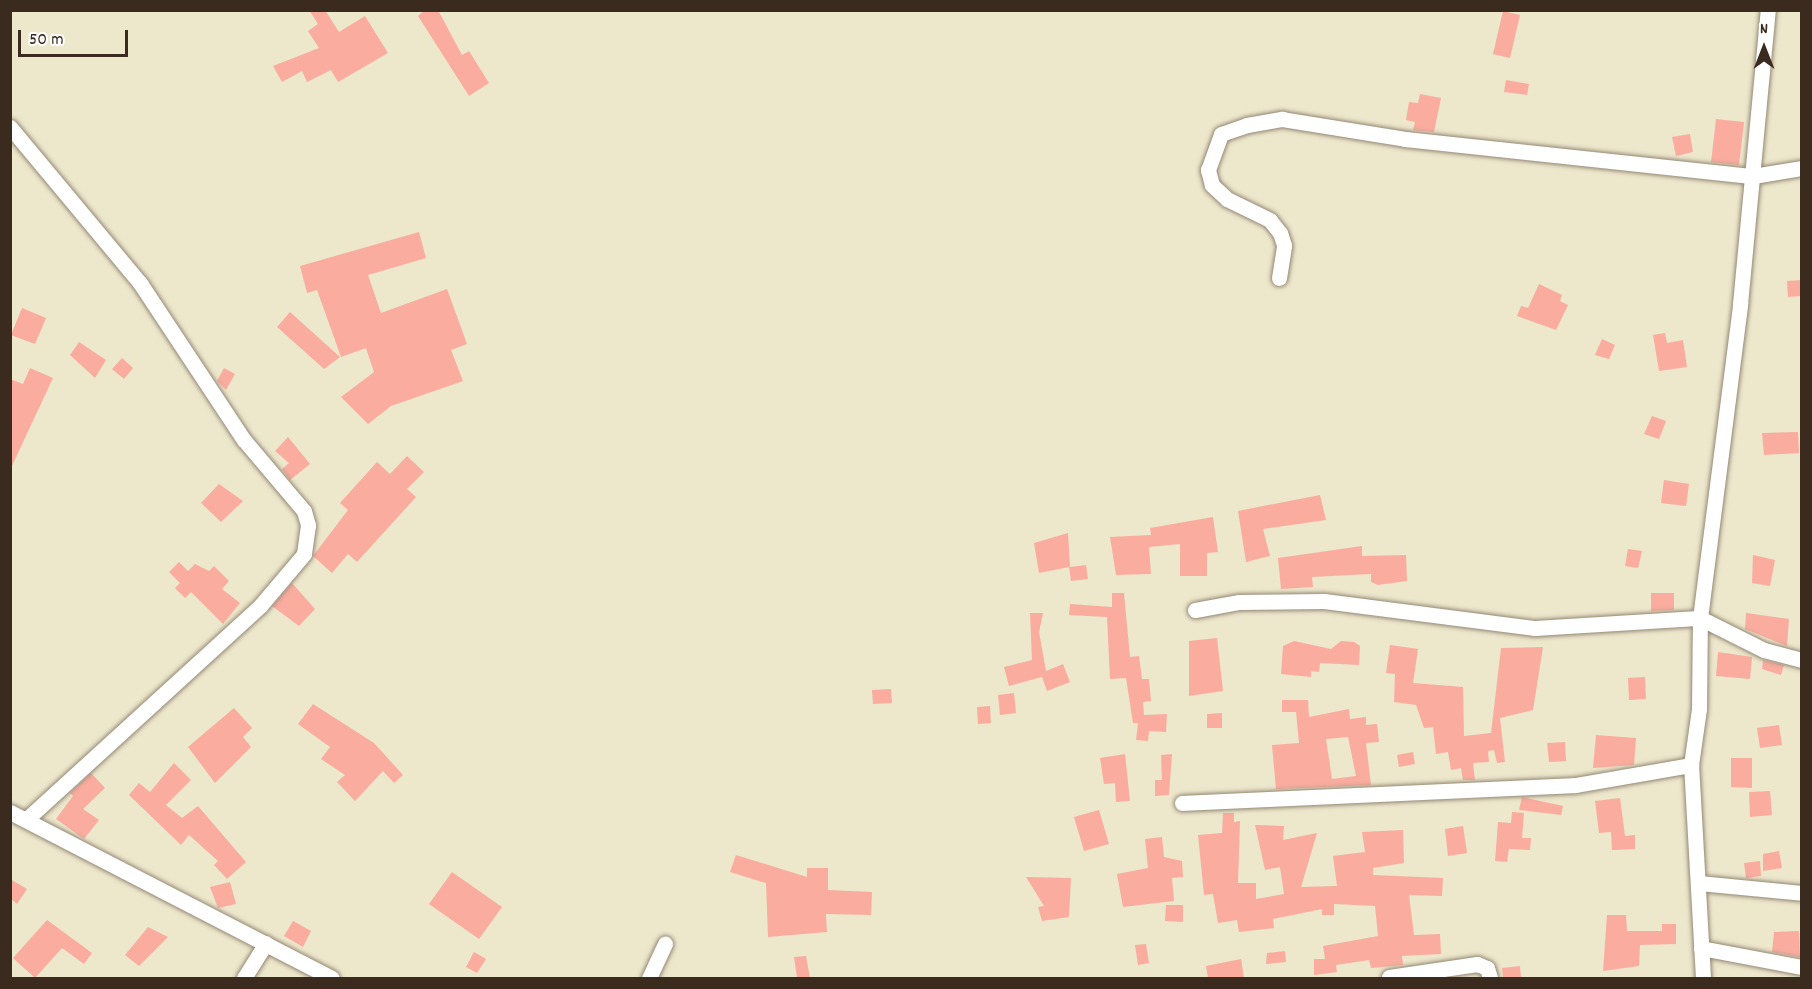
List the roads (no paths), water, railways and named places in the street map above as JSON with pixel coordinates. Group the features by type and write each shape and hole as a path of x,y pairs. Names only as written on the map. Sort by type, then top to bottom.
{"street":[{"path":"1703,978 1700,884 1691,765 1699,709 1700,618 1753,176 1768,10"},
{"path":"1279,278 1284,245 1280,233 1270,220 1227,199 1212,185 1208,170 1221,135 1247,125 1282,119 1405,139 1753,176 1802,168"},
{"path":"10,127 140,283 244,440 304,511 308,525 304,554 260,606 27,819"},
{"path":"1195,610 1239,602 1324,601 1535,628 1700,618 1764,650 1802,660"},
{"path":"1182,802 1575,785 1691,765"},
{"path":"10,812 332,978"},
{"path":"1700,884 1802,893"},
{"path":"244,978 266,943"},
{"path":"649,978 665,944"},
{"path":"1701,948 1802,967"},
{"path":"1389,977 1477,964 1486,968 1490,978"}]}
